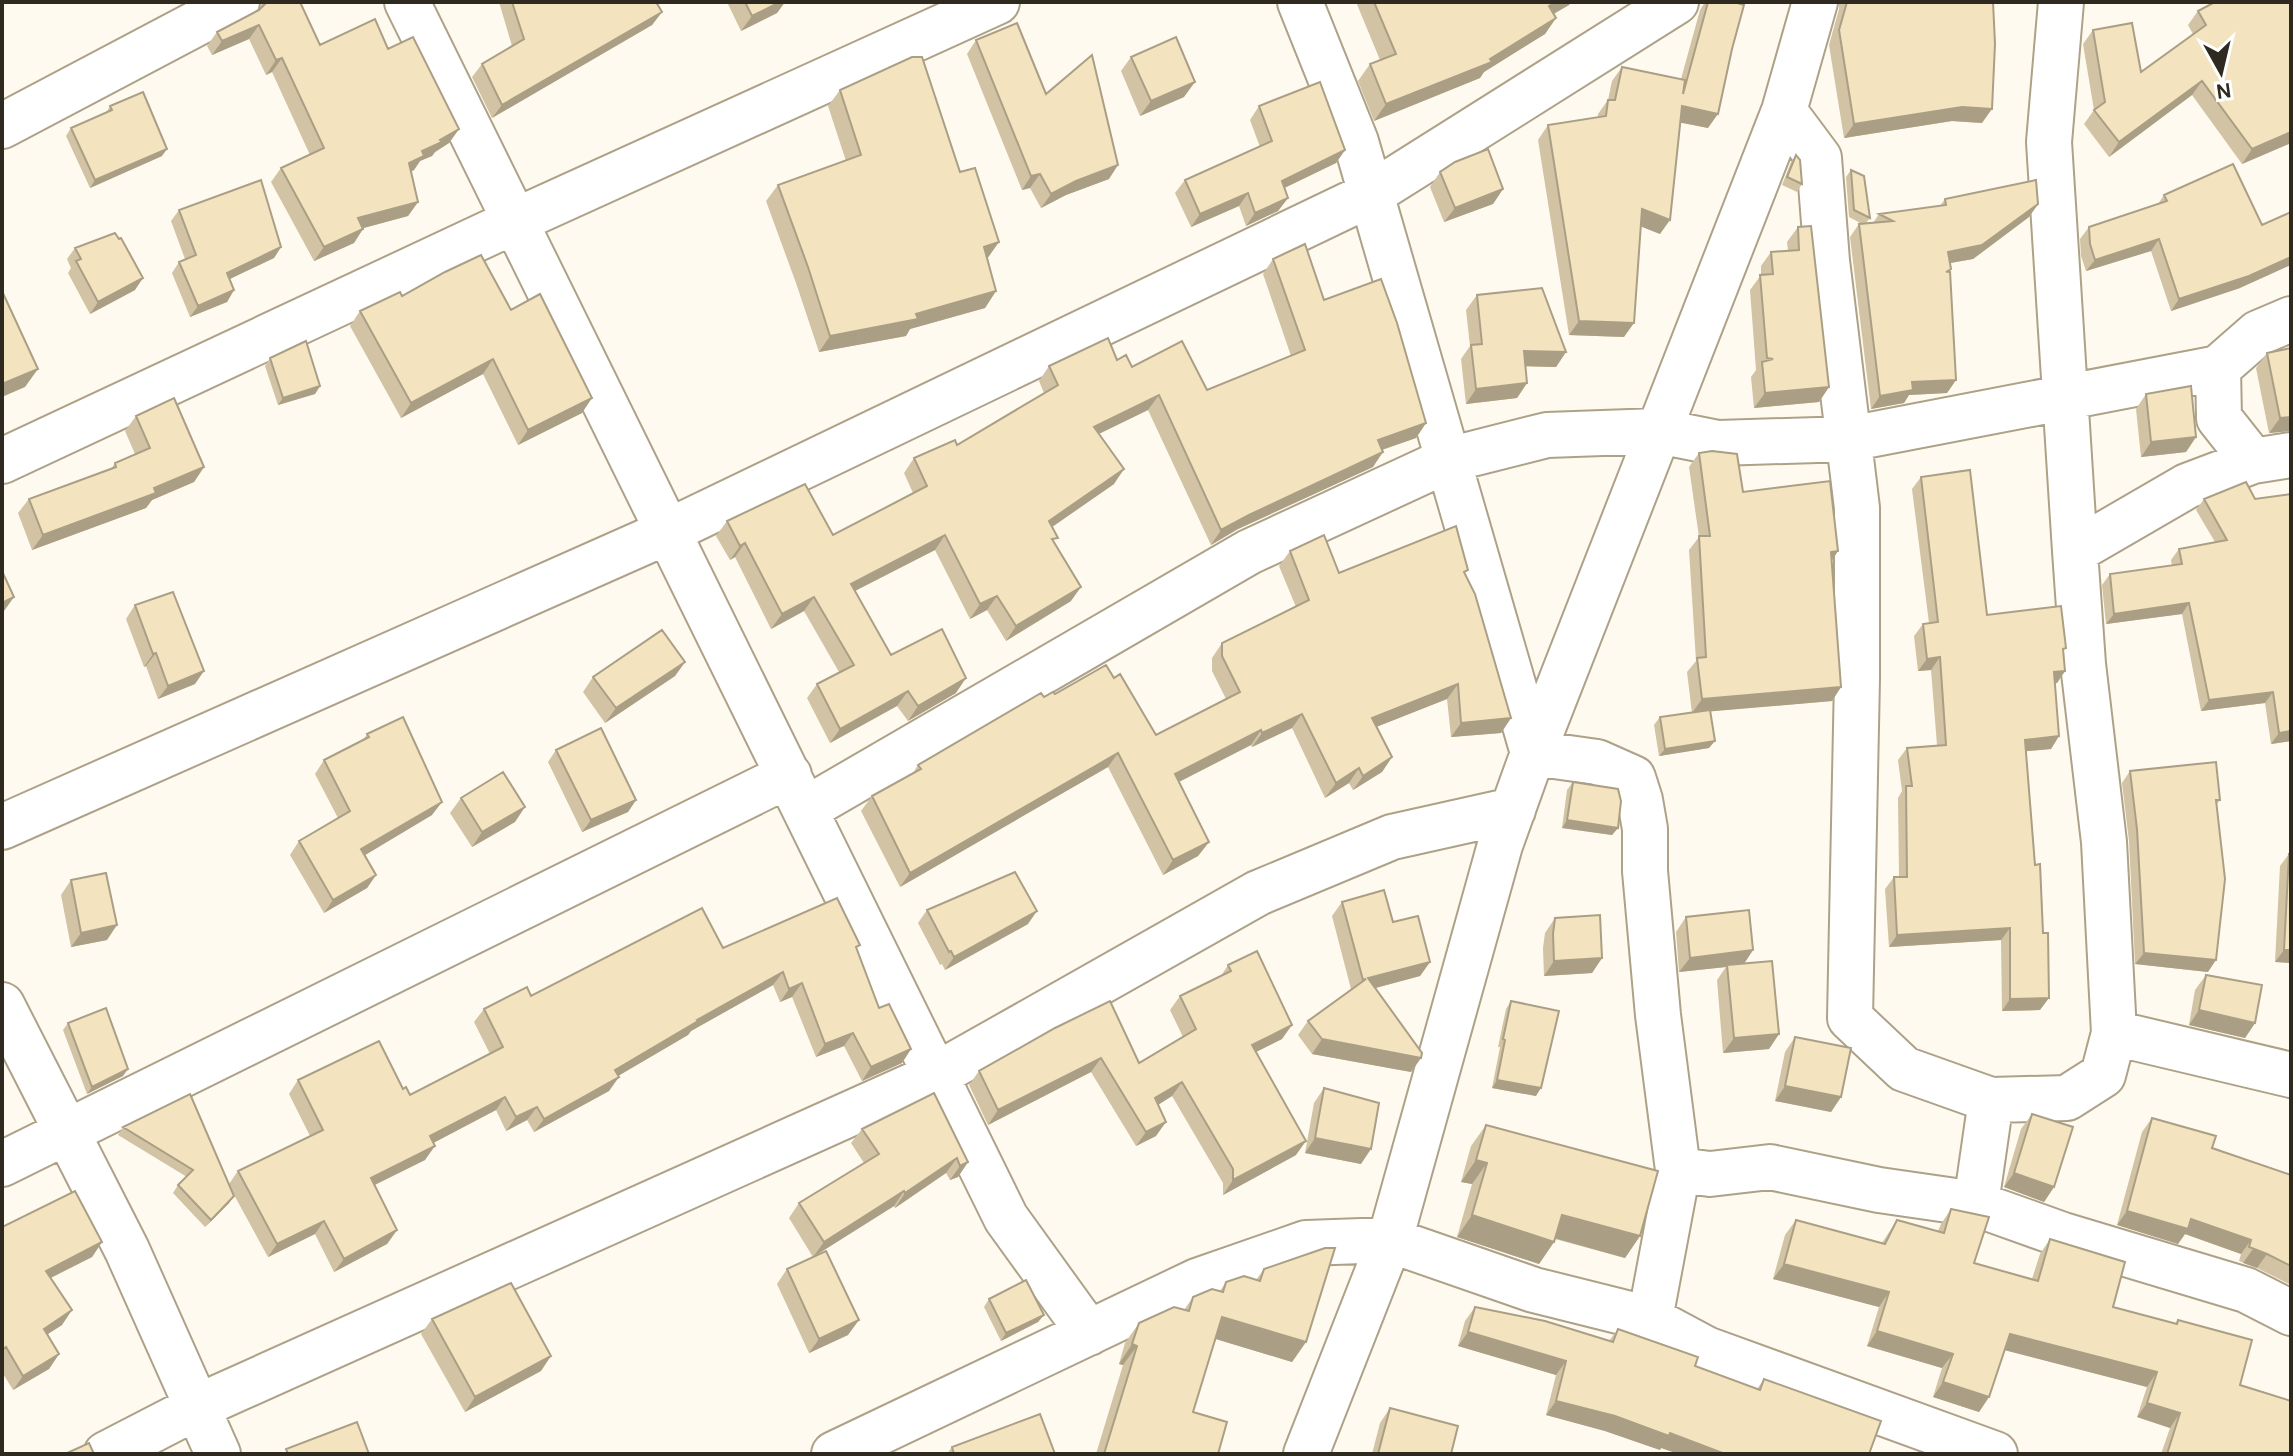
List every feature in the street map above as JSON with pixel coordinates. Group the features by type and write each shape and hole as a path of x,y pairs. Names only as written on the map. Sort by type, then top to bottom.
{"street":[{"path":"2,126 237,2"},
{"path":"407,2 1006,1218 1089,1333"},
{"path":"2,461 515,221 997,2"},
{"path":"1300,2 1356,142 1533,753"},
{"path":"2,827 667,532 1371,194 1676,2"},
{"path":"1306,1454 1390,1240 1500,845 1533,753 1784,111 1815,2"},
{"path":"1784,111 1819,158 1827,261 1857,508 1850,1018 1904,1069 1991,1100 2067,1098 2103,1075 2114,1033 2104,842 2083,664 2049,142 2068,4"},
{"path":"2,1164 798,792 1249,552 1448,460 1547,435 1658,431 1718,443 1849,439 2218,368 2258,333 2291,319"},
{"path":"2218,368 2219,418 2272,458"},
{"path":"2075,551 2187,486 2272,458"},
{"path":"1533,753 1597,762 1633,778 1640,800 1645,829 1645,871 1658,1015 1678,1170 1650,1319"},
{"path":"106,1454 197,1407 936,1075 1258,893 1392,837 1513,810"},
{"path":"2,1005 127,1250 218,1454"},
{"path":"2114,1033 2291,1075"},
{"path":"1976,1204 1991,1100"},
{"path":"1678,1170 1710,1174 1770,1167 1879,1190 1976,1204 2063,1235 2246,1290 2291,1313"},
{"path":"834,1454 1197,1281 1306,1243 1390,1240 1534,1290 1650,1319 1706,1349 1995,1454"}],"building":[{"path":"267,2 300,2 320,45 375,19 388,49 413,37 459,129 440,140 442,142 422,151 424,156 409,163 418,202 358,218 363,229 324,247 281,168 324,148 282,58 276,60 259,25 222,41 217,32 259,10"},
{"path":"512,2 656,2 662,12 502,105 482,64 524,39"},
{"path":"745,2 780,2 752,16"},
{"path":"1374,2 1556,2 1549,6 1556,18 1490,59 1492,62 1386,104 1370,64 1396,54"},
{"path":"1708,2 1744,5 1718,114 1682,106 1670,220 1642,209 1634,323 1579,321 1548,125 1606,116 1608,100 1615,100 1622,67 1685,80 1683,94"},
{"path":"1847,2 1993,2 1992,109 1962,107 1854,124 1839,30"},
{"path":"2215,2 2291,2 2291,132 2252,149 2202,81 2119,142 2094,110 2105,102 2093,30 2132,23 2141,72 2206,25 2198,11"},
{"path":"1017,23 1046,94 1092,55 1118,165 1051,194 1040,174 1031,176 976,40"},
{"path":"1176,37 1195,82 1151,101 1131,57"},
{"path":"912,57 922,57 960,172 975,168 999,242 984,247 996,291 916,314 918,319 830,336 778,185 861,155 840,90"},
{"path":"1320,82 1345,150 1282,181 1288,198 1255,213 1248,193 1200,214 1185,180 1272,141 1259,106"},
{"path":"143,92 167,149 95,180 71,128"},
{"path":"1488,149 1503,189 1455,208 1440,172 1455,162"},
{"path":"1796,155 1800,160 1802,184 1787,177"},
{"path":"2233,164 2262,225 2291,212 2291,257 2249,276 2179,299 2159,239 2095,260 2089,227 2167,201 2164,195"},
{"path":"1851,170 1864,176 1870,218 1854,210"},
{"path":"261,180 281,247 227,273 234,290 198,306 179,262 196,255 179,210"},
{"path":"2036,180 2038,204 1982,245 1948,252 1951,269 1946,272 1950,271 1956,380 1912,382 1913,390 1880,396 1859,224 1893,221 1879,214 1946,205 1945,199"},
{"path":"1811,226 1829,387 1765,393 1762,362 1773,359 1767,358 1760,275 1773,274 1771,252 1799,250 1798,227"},
{"path":"115,233 121,238 143,278 98,302 76,261 81,259 75,248"},
{"path":"1305,244 1324,300 1381,279 1426,423 1378,440 1383,452 1221,530 1159,395 1094,427 1124,469 1049,521 1058,538 1052,539 1081,587 1016,626 997,596 980,604 945,535 851,584 891,655 942,629 966,678 918,706 908,691 840,729 817,684 854,665 814,597 782,614 745,543 740,546 727,521 805,484 833,535 927,486 914,458 955,440 957,445 1058,385 1049,366 1108,338 1117,360 1126,355 1132,367 1182,341 1207,390 1305,350 1273,259"},
{"path":"481,255 511,310 540,294 592,398 528,430 493,359 411,403 360,311 400,292 402,296"},
{"path":"1542,288 1566,352 1524,351 1527,383 1476,389 1471,345 1482,344 1477,295"},
{"path":"2,291 38,369 2,384"},
{"path":"306,341 320,386 283,398 270,358"},
{"path":"2291,348 2291,417 2280,418 2267,353"},
{"path":"2191,386 2196,437 2151,442 2146,394"},
{"path":"174,398 204,467 154,488 156,493 43,535 29,499 116,467 115,463 150,448 136,416"},
{"path":"1699,453 1737,454 1743,492 1830,481 1838,551 1831,552 1841,687 1702,699 1697,658 1706,657 1699,536 1710,536"},
{"path":"1970,470 1987,615 2061,606 2066,648 2063,649 2065,671 2054,672 2059,736 2025,740 2035,865 2040,864 2043,933 2048,933 2049,998 2010,999 2010,928 1897,935 1894,877 1907,877 1906,786 1912,786 1907,748 1946,745 1940,657 1927,659 1923,624 1938,622 1921,477"},
{"path":"2246,482 2255,499 2291,494 2291,731 2279,733 2273,692 2209,700 2189,603 2114,614 2110,574 2182,564 2179,549 2227,540 2204,499"},
{"path":"1456,526 1468,570 1464,572 1475,594 1511,718 1461,723 1458,684 1372,718 1392,757 1363,776 1359,768 1336,783 1302,714 1262,733 1261,730 1175,774 1209,842 1173,860 1118,753 910,873 872,796 921,769 918,765 1041,693 1044,697 1053,692 1055,694 1106,665 1114,678 1120,674 1156,735 1240,692 1222,656 1222,643 1309,600 1290,551 1324,535 1339,573"},
{"path":"2,571 14,597 2,603"},
{"path":"173,592 204,671 168,686 135,605"},
{"path":"662,630 685,662 616,708 593,677"},
{"path":"1710,710 1715,741 1665,749 1660,717"},
{"path":"403,717 442,802 361,849 376,875 333,900 299,841 350,811 324,760"},
{"path":"601,728 636,800 591,820 556,750"},
{"path":"2216,762 2220,800 2216,800 2225,879 2216,960 2144,953 2137,829 2130,771"},
{"path":"503,772 525,807 482,832 461,798"},
{"path":"1573,782 1618,789 1621,801 1618,828 1567,820"},
{"path":"2289,854 2291,950 2284,950"},
{"path":"1015,872 1037,911 954,957 927,910"},
{"path":"106,873 117,925 81,933 71,880"},
{"path":"1384,890 1393,922 1418,916 1430,962 1368,978 1422,1053 1421,1058 1322,1039 1308,1021 1366,979 1363,980 1342,902"},
{"path":"837,898 860,945 856,947 879,1008 889,1004 911,1049 871,1067 853,1033 825,1044 802,983 789,989 783,972 615,1070 619,1077 544,1119 537,1107 516,1117 505,1097 430,1136 435,1146 371,1178 397,1230 344,1259 324,1221 277,1244 238,1171 323,1130 298,1080 379,1041 403,1089 406,1087 410,1095 503,1047 484,1009 527,987 531,996 702,908 723,948"},
{"path":"1749,910 1753,950 1690,958 1686,917"},
{"path":"1600,915 1602,958 1554,961 1555,918"},
{"path":"1257,951 1292,1025 1252,1045 1306,1141 1233,1180 1233,1169 1182,1082 1155,1098 1166,1122 1146,1132 1101,1058 998,1110 979,1071 1110,1001 1139,1063 1196,1029 1180,996 1231,971 1228,965"},
{"path":"1772,961 1779,1034 1734,1038 1727,965"},
{"path":"2206,975 2262,985 2255,1023 2199,1010"},
{"path":"1511,1001 1559,1011 1541,1088 1497,1080"},
{"path":"106,1008 128,1069 92,1087 68,1023"},
{"path":"1795,1037 1851,1048 1841,1097 1785,1086"},
{"path":"1324,1088 1379,1103 1371,1149 1315,1138"},
{"path":"934,1093 968,1162 960,1166 957,1158 824,1242 799,1203 879,1154 862,1129"},
{"path":"190,1094 234,1196 211,1220 178,1185 193,1170 123,1127"},
{"path":"2032,1114 2073,1127 2054,1187 2014,1173"},
{"path":"2152,1118 2216,1136 2212,1148 2291,1175 2291,1266 2249,1247 2251,1240 2191,1219 2188,1229 2127,1211"},
{"path":"1486,1125 1658,1171 1640,1236 1562,1215 1554,1242 1472,1215 1487,1163 1476,1160"},
{"path":"75,1191 102,1242 46,1271 72,1310 44,1329 59,1354 23,1376 6,1347 2,1350 2,1227"},
{"path":"1951,1209 1989,1217 1974,1263 2038,1281 2050,1239 2125,1262 2113,1307 2252,1340 2240,1385 2291,1401 2291,1454 2167,1454 2180,1413 2147,1403 2157,1372 2010,1334 1989,1397 1943,1382 1953,1354 1877,1331 1889,1292 1784,1264 1796,1220 1885,1244 1897,1220 1944,1233"},
{"path":"1325,1248 1335,1248 1306,1342 1222,1317 1193,1412 1227,1422 1218,1454 1104,1454 1137,1346 1132,1344 1139,1323 1174,1307 1189,1311 1193,1297 1212,1289 1223,1292 1226,1282 1244,1276 1260,1281 1264,1269"},
{"path":"826,1251 859,1320 819,1339 787,1269"},
{"path":"1026,1280 1044,1315 1006,1333 989,1299"},
{"path":"511,1283 551,1356 475,1397 432,1319"},
{"path":"1475,1307 1545,1321 1613,1342 1618,1329 1698,1357 1695,1366 1760,1390 1764,1379 1881,1421 1869,1454 1725,1454 1670,1433 1669,1436 1615,1416 1556,1401 1566,1361 1468,1332"},
{"path":"1390,1408 1458,1426 1451,1454 1378,1454"},
{"path":"1040,1414 1055,1454 954,1454 952,1447"},
{"path":"357,1422 369,1454 288,1454 286,1449"},
{"path":"89,1443 94,1454 65,1454"}]}
